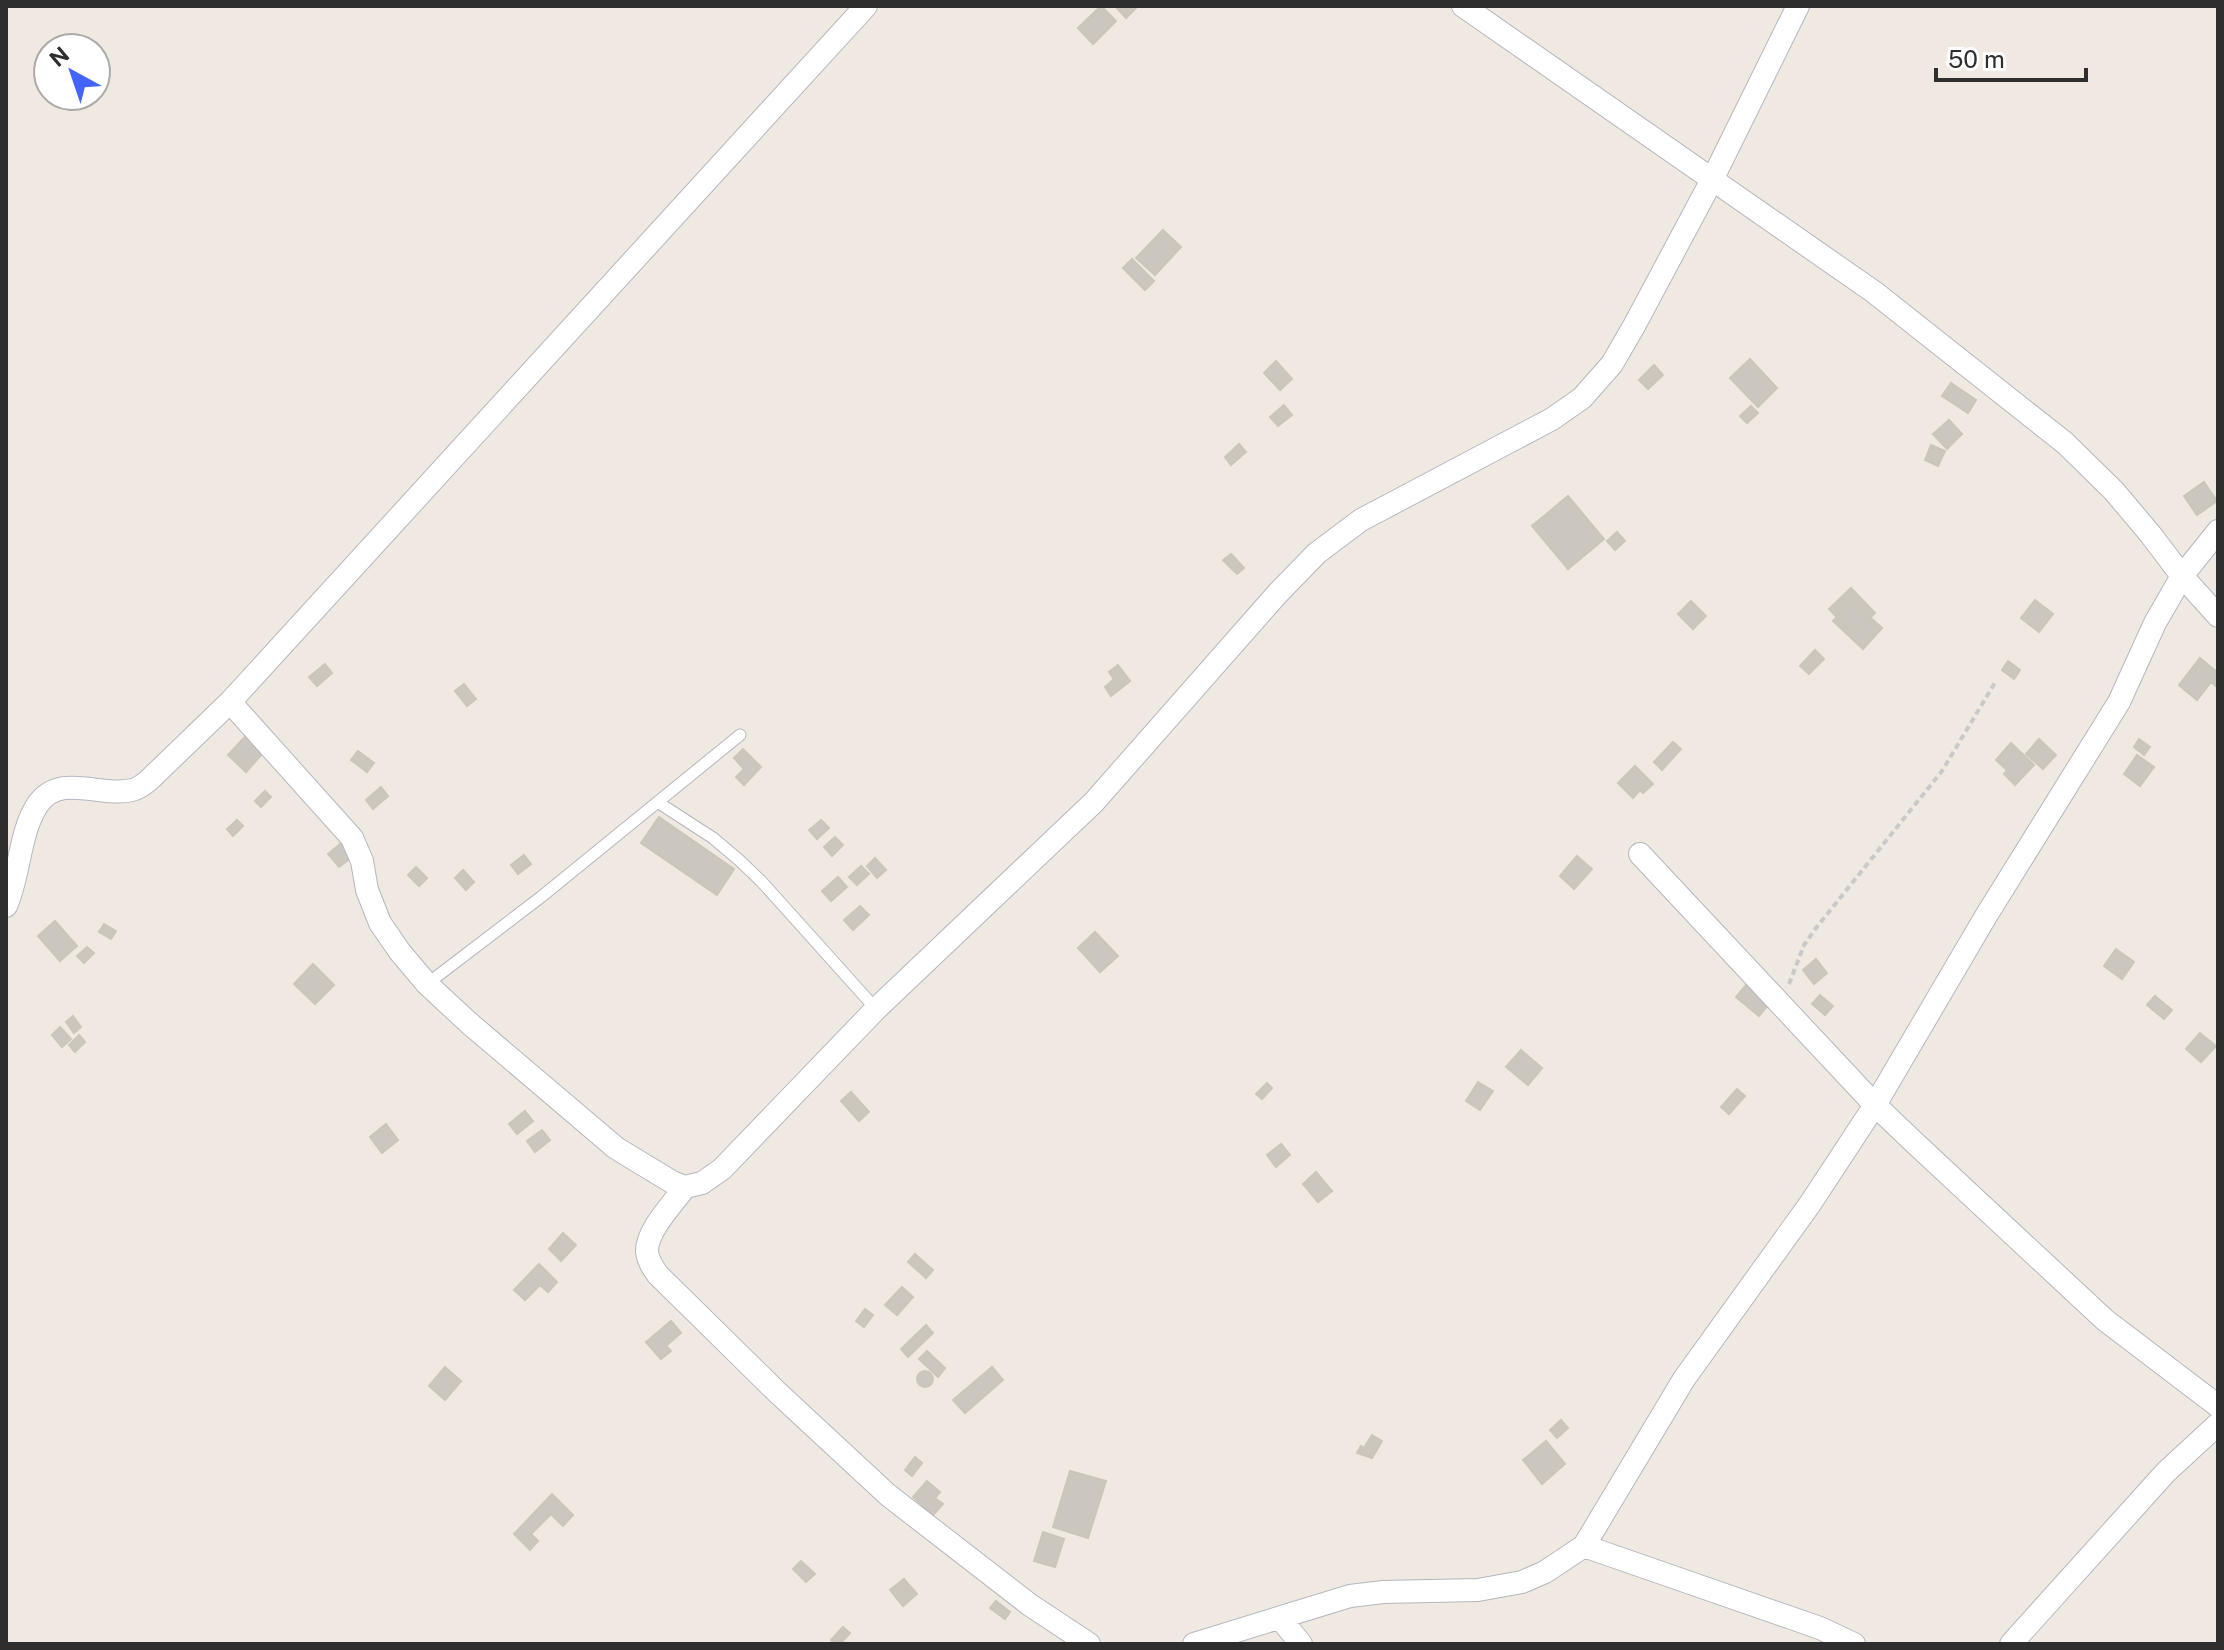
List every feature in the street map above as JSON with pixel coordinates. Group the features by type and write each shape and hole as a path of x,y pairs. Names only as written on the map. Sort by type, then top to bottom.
{"street":[{"path":"6,906 29,825 39,804 53,791 70,786 101,791 136,790 230,702 866,6"},
{"path":"1463,6 1874,292 2065,443 2114,491 2218,616"},
{"path":"230,702 352,838 380,923 427,984 529,1076 616,1148 672,1182 685,1187 702,1183 722,1169 876,1009 1094,802 1317,553 1361,520 1552,419 1582,398 1612,364 1627,339 1713,178 1798,6"},
{"path":"1194,1644 1350,1596 1383,1592 1478,1590 1522,1582 1545,1572 1584,1546 1684,1379 1810,1204 1875,1105 1986,916 2119,702 2155,623 2182,576 2218,531"},
{"path":"1640,854 1875,1105 2105,1320 2218,1406"},
{"path":"685,1187 652,1231 648,1242 650,1263 658,1275 888,1495 1030,1605 1089,1644"},
{"path":"2011,1644 2166,1472 2218,1424"},
{"path":"1584,1546 1820,1628 1854,1644"},
{"path":"1280,1618 1301,1644"}],"lane":[{"path":"427,984 541,897 740,735"},
{"path":"659,803 713,838 739,860 876,1009"}],"path":[{"path":"1781,1005 1804,945 1942,771 1996,681"}],"building":[{"path":"1101,6 1116,21 1093,44 1078,28"},
{"path":"1115,6 1134,6 1136,8 1126,18"},
{"path":"1163,230 1181,247 1155,275 1136,258"},
{"path":"1132,259 1154,281 1145,290 1123,268"},
{"path":"1750,359 1777,388 1758,407 1730,378"},
{"path":"1276,361 1292,379 1280,390 1264,373"},
{"path":"1654,365 1663,375 1648,389 1639,380"},
{"path":"1951,383 1976,400 1968,413 1942,396"},
{"path":"1284,405 1292,415 1278,426 1270,417"},
{"path":"1751,406 1758,413 1747,423 1740,416"},
{"path":"1949,420 1962,434 1947,449 1933,434"},
{"path":"1239,444 1246,452 1231,465 1225,457"},
{"path":"1931,445 1945,451 1938,466 1925,460"},
{"path":"2204,482 2217,501 2197,515 2184,496"},
{"path":"1568,496 1604,539 1568,569 1532,526"},
{"path":"1617,532 1625,541 1615,550 1607,541"},
{"path":"1231,554 1244,568 1237,574 1223,560"},
{"path":"1851,588 1875,613 1853,634 1829,609"},
{"path":"1851,600 1882,628 1863,649 1833,621"},
{"path":"2035,600 2053,614 2039,632 2021,618"},
{"path":"1691,601 1706,616 1693,629 1678,614"},
{"path":"1815,650 1824,659 1809,674 1800,666"},
{"path":"2200,658 2218,673 2218,688 2211,682 2197,700 2179,685"},
{"path":"2008,661 2020,670 2014,679 2002,670"},
{"path":"325,664 332,673 317,686 309,677"},
{"path":"1118,665 1130,681 1111,696 1105,687 1114,679 1109,672"},
{"path":"464,684 476,699 467,706 455,691"},
{"path":"245,737 263,753 246,772 228,755"},
{"path":"2039,739 2056,755 2043,769 2026,754"},
{"path":"2139,739 2150,747 2144,755 2134,747"},
{"path":"1673,742 1681,749 1662,770 1654,762"},
{"path":"2011,743 2034,765 2015,785 2004,774 2007,770 1996,760"},
{"path":"743,749 761,767 744,785 736,777 744,769 734,758"},
{"path":"358,751 374,763 367,772 351,760"},
{"path":"2137,755 2154,767 2140,786 2124,774"},
{"path":"1635,766 1653,784 1643,793 1640,790 1633,798 1618,783"},
{"path":"381,787 388,796 373,809 366,800"},
{"path":"265,791 271,797 261,807 255,801"},
{"path":"659,817 734,869 717,895 641,843"},
{"path":"237,820 243,826 233,836 227,829"},
{"path":"821,820 829,828 817,839 809,830"},
{"path":"835,837 843,845 832,856 824,847"},
{"path":"344,841 355,855 339,867 328,854"},
{"path":"524,855 531,864 518,874 511,865"},
{"path":"1577,856 1592,869 1574,889 1560,876"},
{"path":"875,858 886,870 877,878 867,866"},
{"path":"861,866 869,874 857,885 849,877"},
{"path":"416,867 427,878 419,886 408,875"},
{"path":"463,870 474,882 466,890 455,878"},
{"path":"838,877 847,887 831,901 822,891"},
{"path":"860,906 869,915 853,930 844,920"},
{"path":"55,921 77,946 60,961 38,936"},
{"path":"104,924 116,931 111,939 99,932"},
{"path":"1095,932 1118,956 1100,972 1078,948"},
{"path":"87,947 94,953 84,963 77,956"},
{"path":"2116,949 2134,962 2122,979 2104,966"},
{"path":"1816,959 1827,973 1814,984 1803,970"},
{"path":"313,964 334,985 315,1004 294,984"},
{"path":"1746,985 1769,1004 1759,1016 1736,997"},
{"path":"1820,995 1833,1006 1825,1015 1812,1004"},
{"path":"2155,996 2172,1010 2164,1019 2147,1005"},
{"path":"73,1016 81,1027 74,1033 66,1022"},
{"path":"60,1027 71,1039 62,1047 52,1035"},
{"path":"2200,1033 2216,1046 2201,1062 2186,1049"},
{"path":"79,1035 85,1042 75,1052 69,1045"},
{"path":"1521,1050 1542,1068 1528,1085 1506,1067"},
{"path":"1478,1082 1493,1091 1480,1110 1466,1101"},
{"path":"1267,1083 1272,1088 1262,1099 1256,1094"},
{"path":"1737,1089 1745,1096 1729,1114 1721,1107"},
{"path":"851,1092 869,1112 859,1121 841,1101"},
{"path":"525,1111 533,1121 517,1134 509,1124"},
{"path":"386,1124 398,1140 382,1153 370,1137"},
{"path":"542,1130 550,1140 535,1152 527,1141"},
{"path":"1281,1144 1290,1155 1276,1167 1267,1155"},
{"path":"1316,1172 1332,1191 1318,1202 1303,1184"},
{"path":"563,1233 576,1245 561,1261 549,1249"},
{"path":"915,1254 933,1270 926,1278 908,1262"},
{"path":"539,1264 557,1282 548,1292 540,1285 525,1300 514,1290"},
{"path":"902,1287 913,1297 897,1315 885,1305"},
{"path":"865,1309 873,1315 864,1327 856,1321"},
{"path":"671,1321 681,1333 666,1346 671,1351 661,1359 646,1342"},
{"path":"926,1325 933,1333 908,1357 901,1349"},
{"path":"927,1351 945,1368 938,1377 919,1359"},
{"path":"445,1367 461,1381 445,1400 429,1386"},
{"path":"992,1367 1003,1380 965,1413 953,1400"},
{"path":"925,1371 933,1379 925,1387 917,1379"},
{"path":"1561,1420 1568,1428 1557,1438 1550,1430"},
{"path":"1372,1435 1382,1441 1372,1458 1357,1453 1361,1446 1364,1448"},
{"path":"1546,1441 1565,1464 1542,1484 1523,1460"},
{"path":"915,1457 922,1463 912,1476 905,1470"},
{"path":"1070,1471 1106,1481 1088,1538 1053,1527"},
{"path":"927,1481 940,1492 935,1498 943,1504 933,1515 913,1497"},
{"path":"552,1494 573,1515 563,1526 551,1514 531,1534 538,1541 530,1550 514,1534"},
{"path":"1043,1532 1064,1539 1055,1567 1034,1561"},
{"path":"801,1561 815,1574 806,1582 793,1569"},
{"path":"904,1579 917,1594 903,1606 890,1590"},
{"path":"996,1601 1010,1612 1005,1619 990,1608"},
{"path":"843,1627 850,1633 840,1644 835,1644 831,1640"}]}
